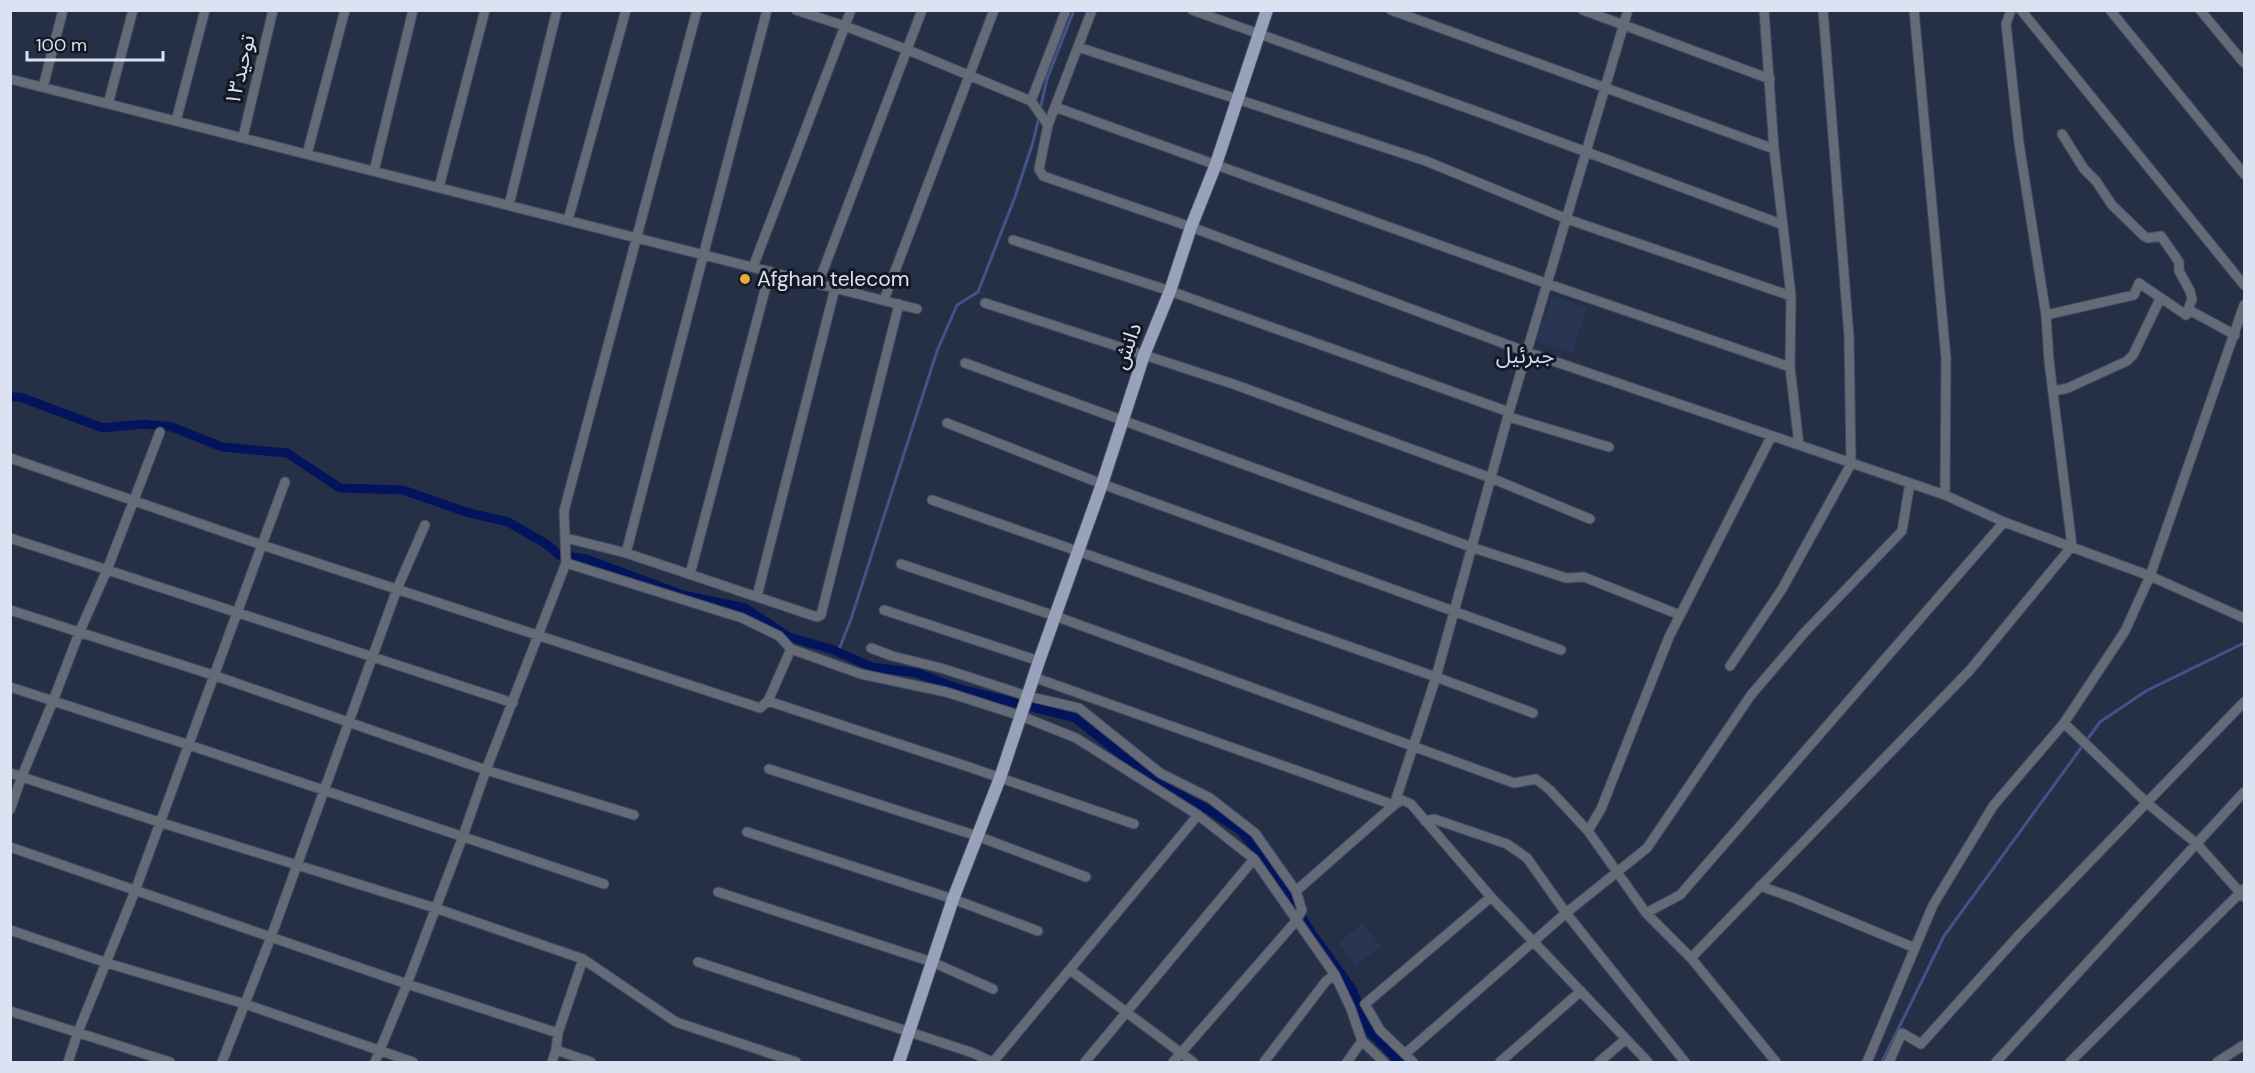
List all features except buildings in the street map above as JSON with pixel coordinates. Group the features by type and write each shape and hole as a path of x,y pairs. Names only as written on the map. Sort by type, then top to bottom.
{"main road":[{"name":"دانش","path":"899,1062 911,1032 953,899 1022,716 1144,355 1216,164 1267,10"}],"street":[{"path":"42,87 63,10"},
{"path":"108,104 133,10"},
{"path":"176,121 205,10"},
{"name":"توحید۱۳","path":"243,137 273,10"},
{"path":"308,154 345,10"},
{"path":"374,171 413,10"},
{"path":"439,187 485,10"},
{"path":"509,205 557,10"},
{"path":"568,220 626,10"},
{"path":"375,1062 407,984 566,563 564,511 697,10"},
{"path":"626,553 767,10"},
{"path":"796,10 908,50 1031,101 1047,125"},
{"path":"753,267 850,10"},
{"path":"818,284 922,10"},
{"path":"884,300 994,10"},
{"path":"1031,101 1066,10"},
{"path":"1092,10 1047,125 1040,173 1527,352 1945,495 2004,522 2150,576 2244,618"},
{"path":"1192,10 1781,224"},
{"path":"1391,10 1774,149"},
{"path":"1583,10 1770,79"},
{"path":"1394,805 1436,677 1527,352 1628,10"},
{"path":"1764,10 1781,224 1791,296 1790,368 1799,445"},
{"path":"1730,666 1782,589 1851,464 1849,336 1823,10"},
{"path":"1914,10 1946,358 1945,495"},
{"path":"1691,958 1970,670 2072,546 2055,391 2049,361 2046,315 2019,143 2006,24 2011,10"},
{"path":"2021,10 2244,285"},
{"path":"2110,10 2244,174"},
{"path":"2200,10 2244,63"},
{"path":"1078,47 1426,161 1567,219 1791,296"},
{"path":"10,79 917,309"},
{"path":"1055,107 1548,284 1790,368"},
{"path":"2062,134 2084,169 2128,222 2148,238 2161,236 2179,262 2179,272 2192,299 2186,315"},
{"path":"1013,240 1170,291 1509,415 1608,447"},
{"path":"690,574 770,271"},
{"path":"2046,315 2134,295 2139,283 2186,315"},
{"path":"757,596 835,288"},
{"path":"2055,391 2068,388 2127,361 2133,354 2160,299"},
{"path":"985,303 1233,384 1491,478 1590,519"},
{"path":"566,538 626,553 816,616 823,613 899,304"},
{"path":"1867,1062 1933,905 1993,806 2064,723 2125,630 2150,576 2244,305"},
{"path":"2186,315 2191,311 2235,335"},
{"path":"965,363 1471,547 1566,578 1584,577 1680,615"},
{"path":"947,423 1102,484 1561,650"},
{"path":"10,810 160,432"},
{"path":"1588,831 1601,809 1680,615 1771,437"},
{"path":"10,458 262,545 760,708 768,701 791,649"},
{"path":"68,1062 135,891 285,482"},
{"path":"1405,1054 1566,913 1647,848 1751,695 1804,633 1902,531 1910,483"},
{"path":"932,500 1533,713"},
{"path":"1646,913 1680,895 2004,522"},
{"path":"222,1062 271,937 397,589 425,525"},
{"path":"10,538 513,703"},
{"path":"566,563 742,618 779,636 791,649 861,674 946,692 1022,716 1076,738 1169,799 1198,815 1254,859 1335,975 1351,1009 1362,1041 1384,1062"},
{"path":"901,564 1055,616 1514,783 1536,779 1550,790 1588,831 1646,913 1691,958 1776,1062"},
{"path":"10,610 213,675 486,770 634,814"},
{"path":"884,610 1039,661"},
{"path":"871,648 1027,696 1079,708 1160,773 1210,798 1255,833 1296,891 1302,910 1296,921 1173,1062"},
{"path":"1034,678 1394,805"},
{"path":"10,687 604,884"},
{"path":"768,701 1134,825"},
{"path":"1889,1062 1902,1033 1921,1044 2018,936 2244,702"},
{"path":"2064,723 2147,803 2197,844 2244,893 2070,1062"},
{"path":"769,769 977,836 1086,877"},
{"path":"10,772 159,822 435,908 583,959 676,1022 796,1062"},
{"path":"1996,1062 2244,792"},
{"path":"1296,891 1394,805 1402,800 1412,804 1491,897 1648,1062"},
{"path":"698,962 974,1053 992,1062 1198,815"},
{"path":"1425,821 1434,819 1507,844 1527,858 1566,913 1685,1062"},
{"path":"747,832 953,899 1038,931"},
{"path":"10,847 407,984 558,1033"},
{"path":"1085,1062 1254,859"},
{"path":"1760,886 1915,948"},
{"path":"718,892 932,962 993,989"},
{"path":"1413,1062 1380,1030 1365,1004 1491,897"},
{"path":"10,930 107,963 245,1004 413,1062"},
{"path":"552,1062 558,1033 583,959"},
{"path":"1070,970 1125,1014 1192,1062"},
{"path":"1264,1062 1326,981 1335,975"},
{"path":"1500,1062 1581,992"},
{"path":"10,1011 170,1062"},
{"path":"1599,1062 1626,1039"},
{"path":"1347,1062 1362,1041"},
{"path":"2217,1062 2244,1045"},
{"path":"556,1050 591,1062"}],"shaded area":[{"path":"1552,296 1587,307 1572,353 1536,341"},
{"path":"1362,923 1381,946 1356,966 1339,943"}],"waterway":[{"path":"1040,110 1047,79 1074,10"},
{"path":"838,652 851,619 937,351 957,305 978,292 1015,197 1039,117"},
{"path":"10,397 20,397 103,428 144,424 172,427 222,447 287,453 340,488 403,490 466,512 508,522 548,545 559,555 586,559 683,595 745,608 789,637 831,649 872,667 917,673 957,688 1075,718 1157,783 1209,810 1241,831 1266,861 1309,929 1352,989 1370,1032 1400,1062"},
{"path":"1882,1062 1944,936 2100,722 2146,691 2244,643"}],"place":[{"name":"Afghan telecom","path":"745,279"}],"district":[{"name":"جبرئیل","path":"1525,355"}]}
